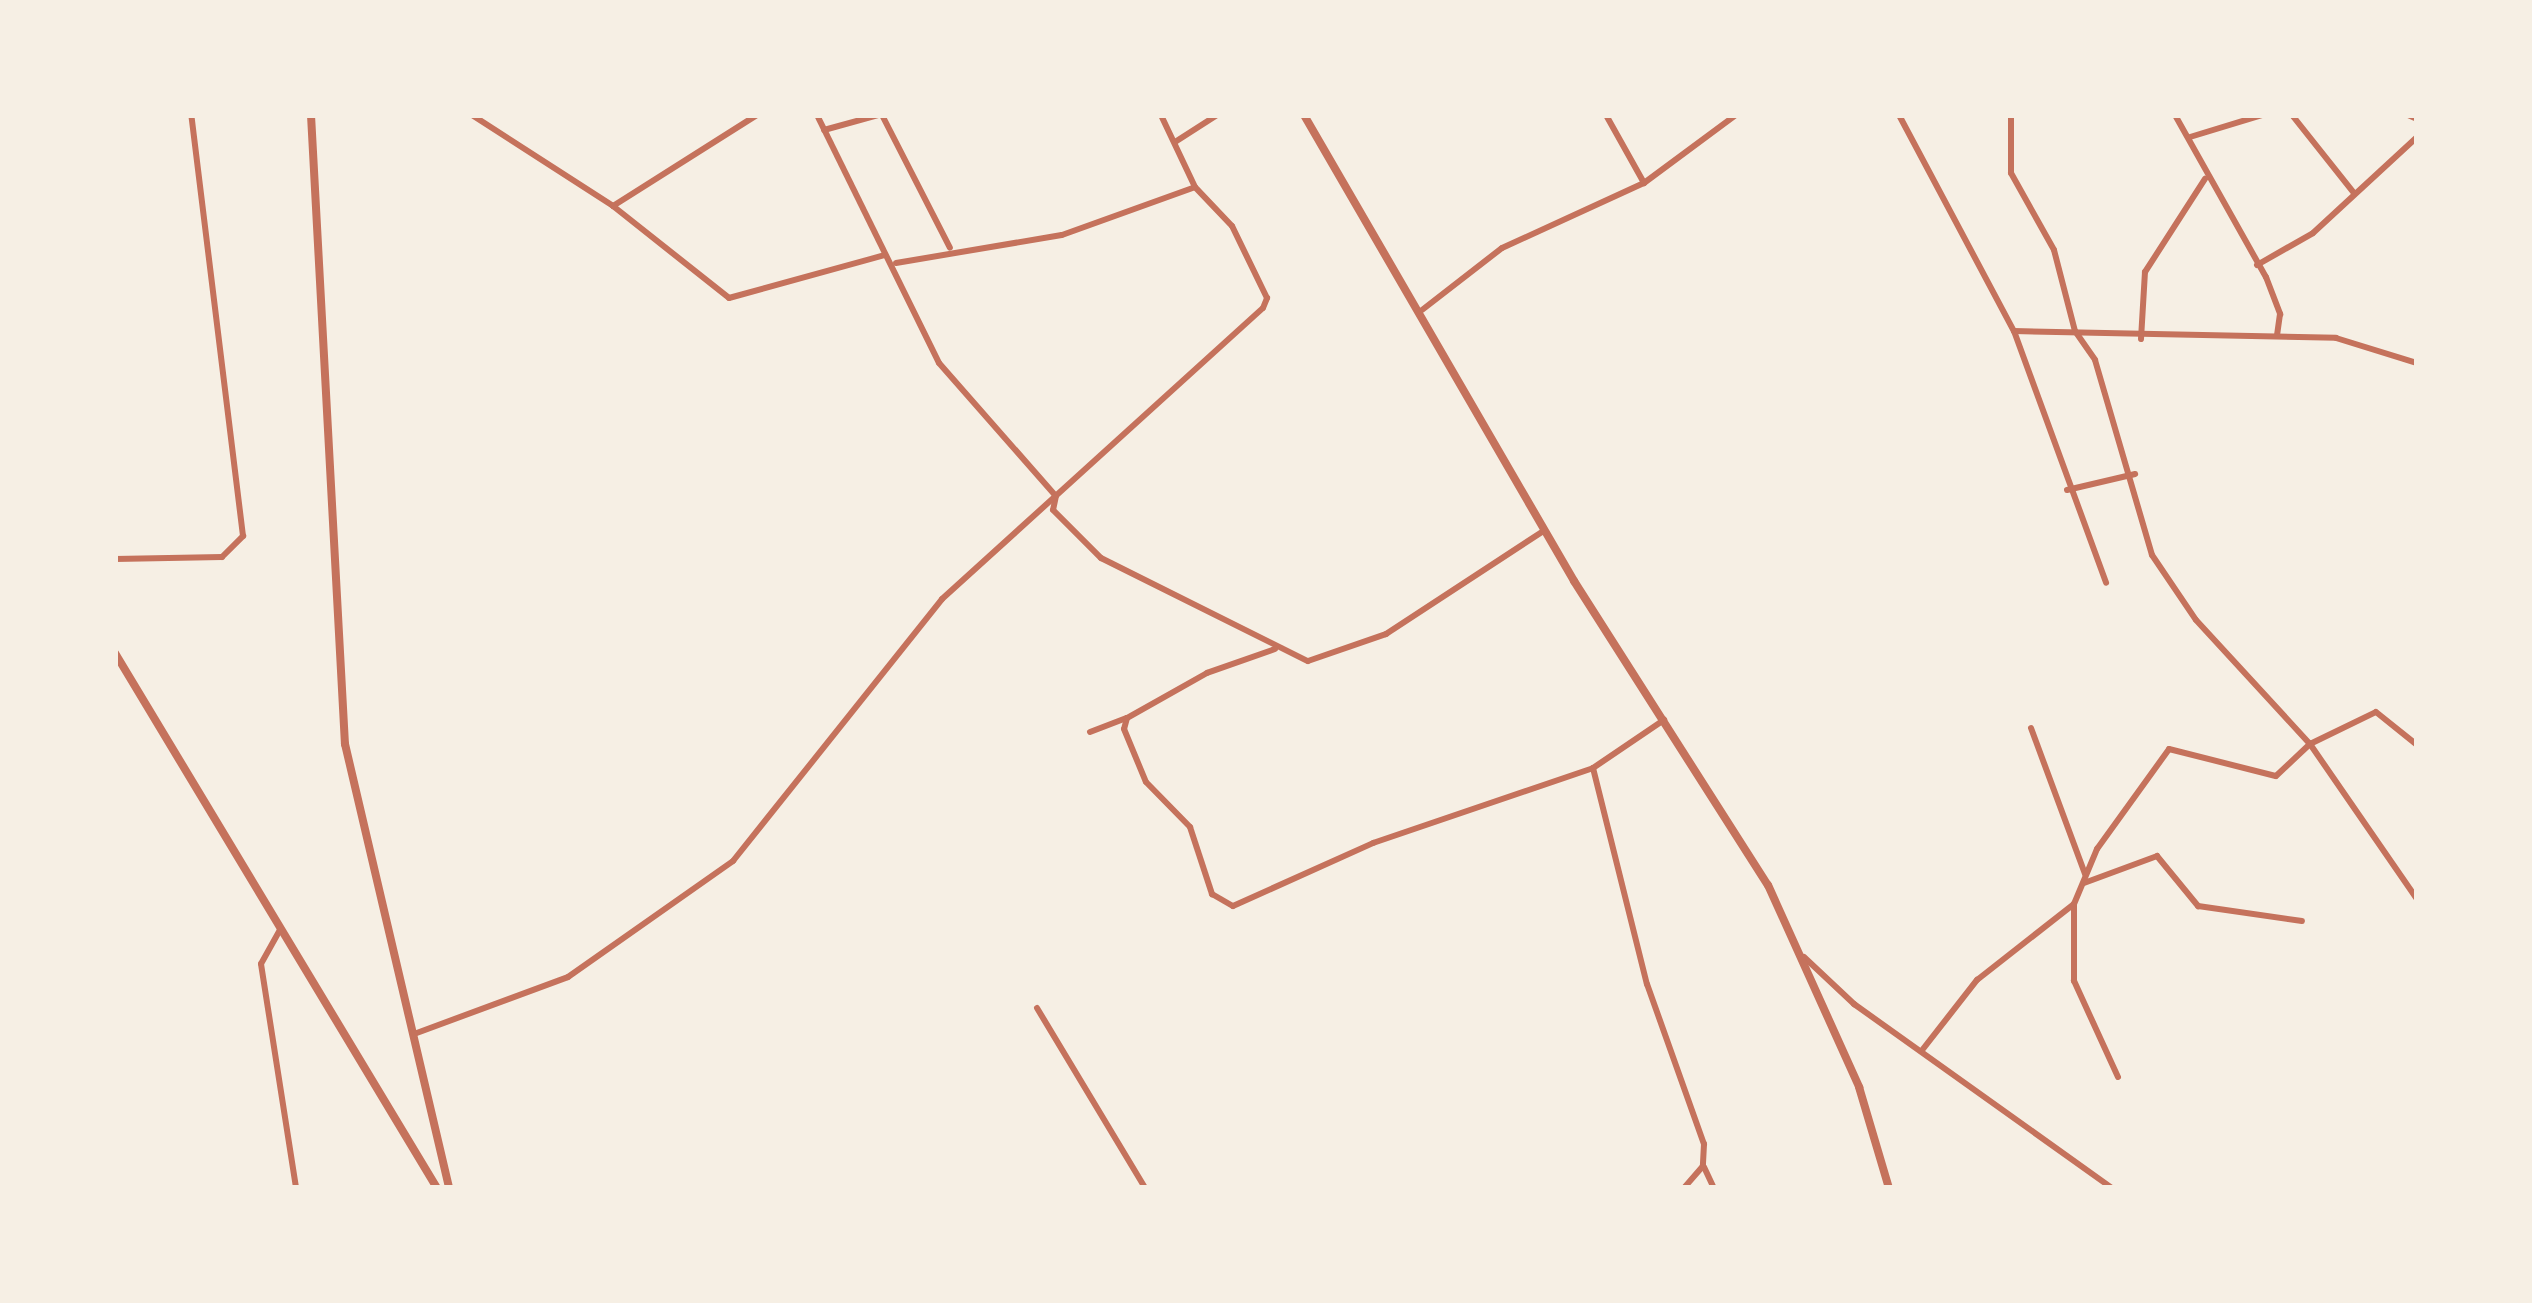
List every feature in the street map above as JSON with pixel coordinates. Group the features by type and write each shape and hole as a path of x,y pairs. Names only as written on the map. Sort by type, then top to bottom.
{"street":[{"path":"115,559 222,557 243,536 190,115"},
{"path":"310,115 345,744 449,1188"},
{"path":"472,115 613,206 729,298 885,255"},
{"path":"487,126 496,115"},
{"path":"613,206 758,115"},
{"path":"816,115 885,255 896,263 939,364 1056,496"},
{"path":"824,130 880,115 950,248"},
{"path":"414,1034 568,978 733,861 942,599 1263,308 1267,298 1232,226 1195,187 1161,115"},
{"path":"1175,142 1217,115"},
{"path":"1304,115 1422,310 1546,529 1665,718 1804,957 1888,1188"},
{"path":"1606,115 1644,183"},
{"path":"1422,310 1502,248 1644,183 1736,115"},
{"path":"1899,115 2014,331 2068,490 2106,583"},
{"path":"2011,115 2012,173 2054,250 2075,330 2135,474 2152,555 2171,586 2310,744 2417,900"},
{"path":"2175,115 2278,304 2277,336"},
{"path":"2190,137 2262,115"},
{"path":"2292,115 2354,194"},
{"path":"2408,115 2417,119"},
{"path":"2257,264 2314,232 2417,137"},
{"path":"2141,339 2145,272 2206,178"},
{"path":"896,263 950,248 1062,235 1195,187"},
{"path":"2014,331 2075,330 2141,339 2277,336 2364,342 2417,364"},
{"path":"2068,490 2135,474"},
{"path":"1056,496 1053,510 1101,558 1275,649 1308,661 1347,652 1546,529"},
{"path":"1090,732 1127,718 1207,673 1275,649"},
{"path":"115,653 437,1188"},
{"path":"2118,1077 2074,981 2067,950 2074,904 2084,879 2170,749 2276,776 2310,744 2376,712 2417,745"},
{"path":"1127,718 1146,782 1190,827 1212,894 1233,906 1373,843 1593,768 1665,718"},
{"path":"2031,728 2084,879"},
{"path":"1593,768 1703,1166 1714,1188"},
{"path":"2084,879 2157,856 2198,906 2302,921"},
{"path":"1922,1049 1977,980 2074,904"},
{"path":"281,928 260,964 296,1188"},
{"path":"1804,957 2112,1188"},
{"path":"1036,1008 1146,1188"},
{"path":"1684,1188 1703,1166"}]}
